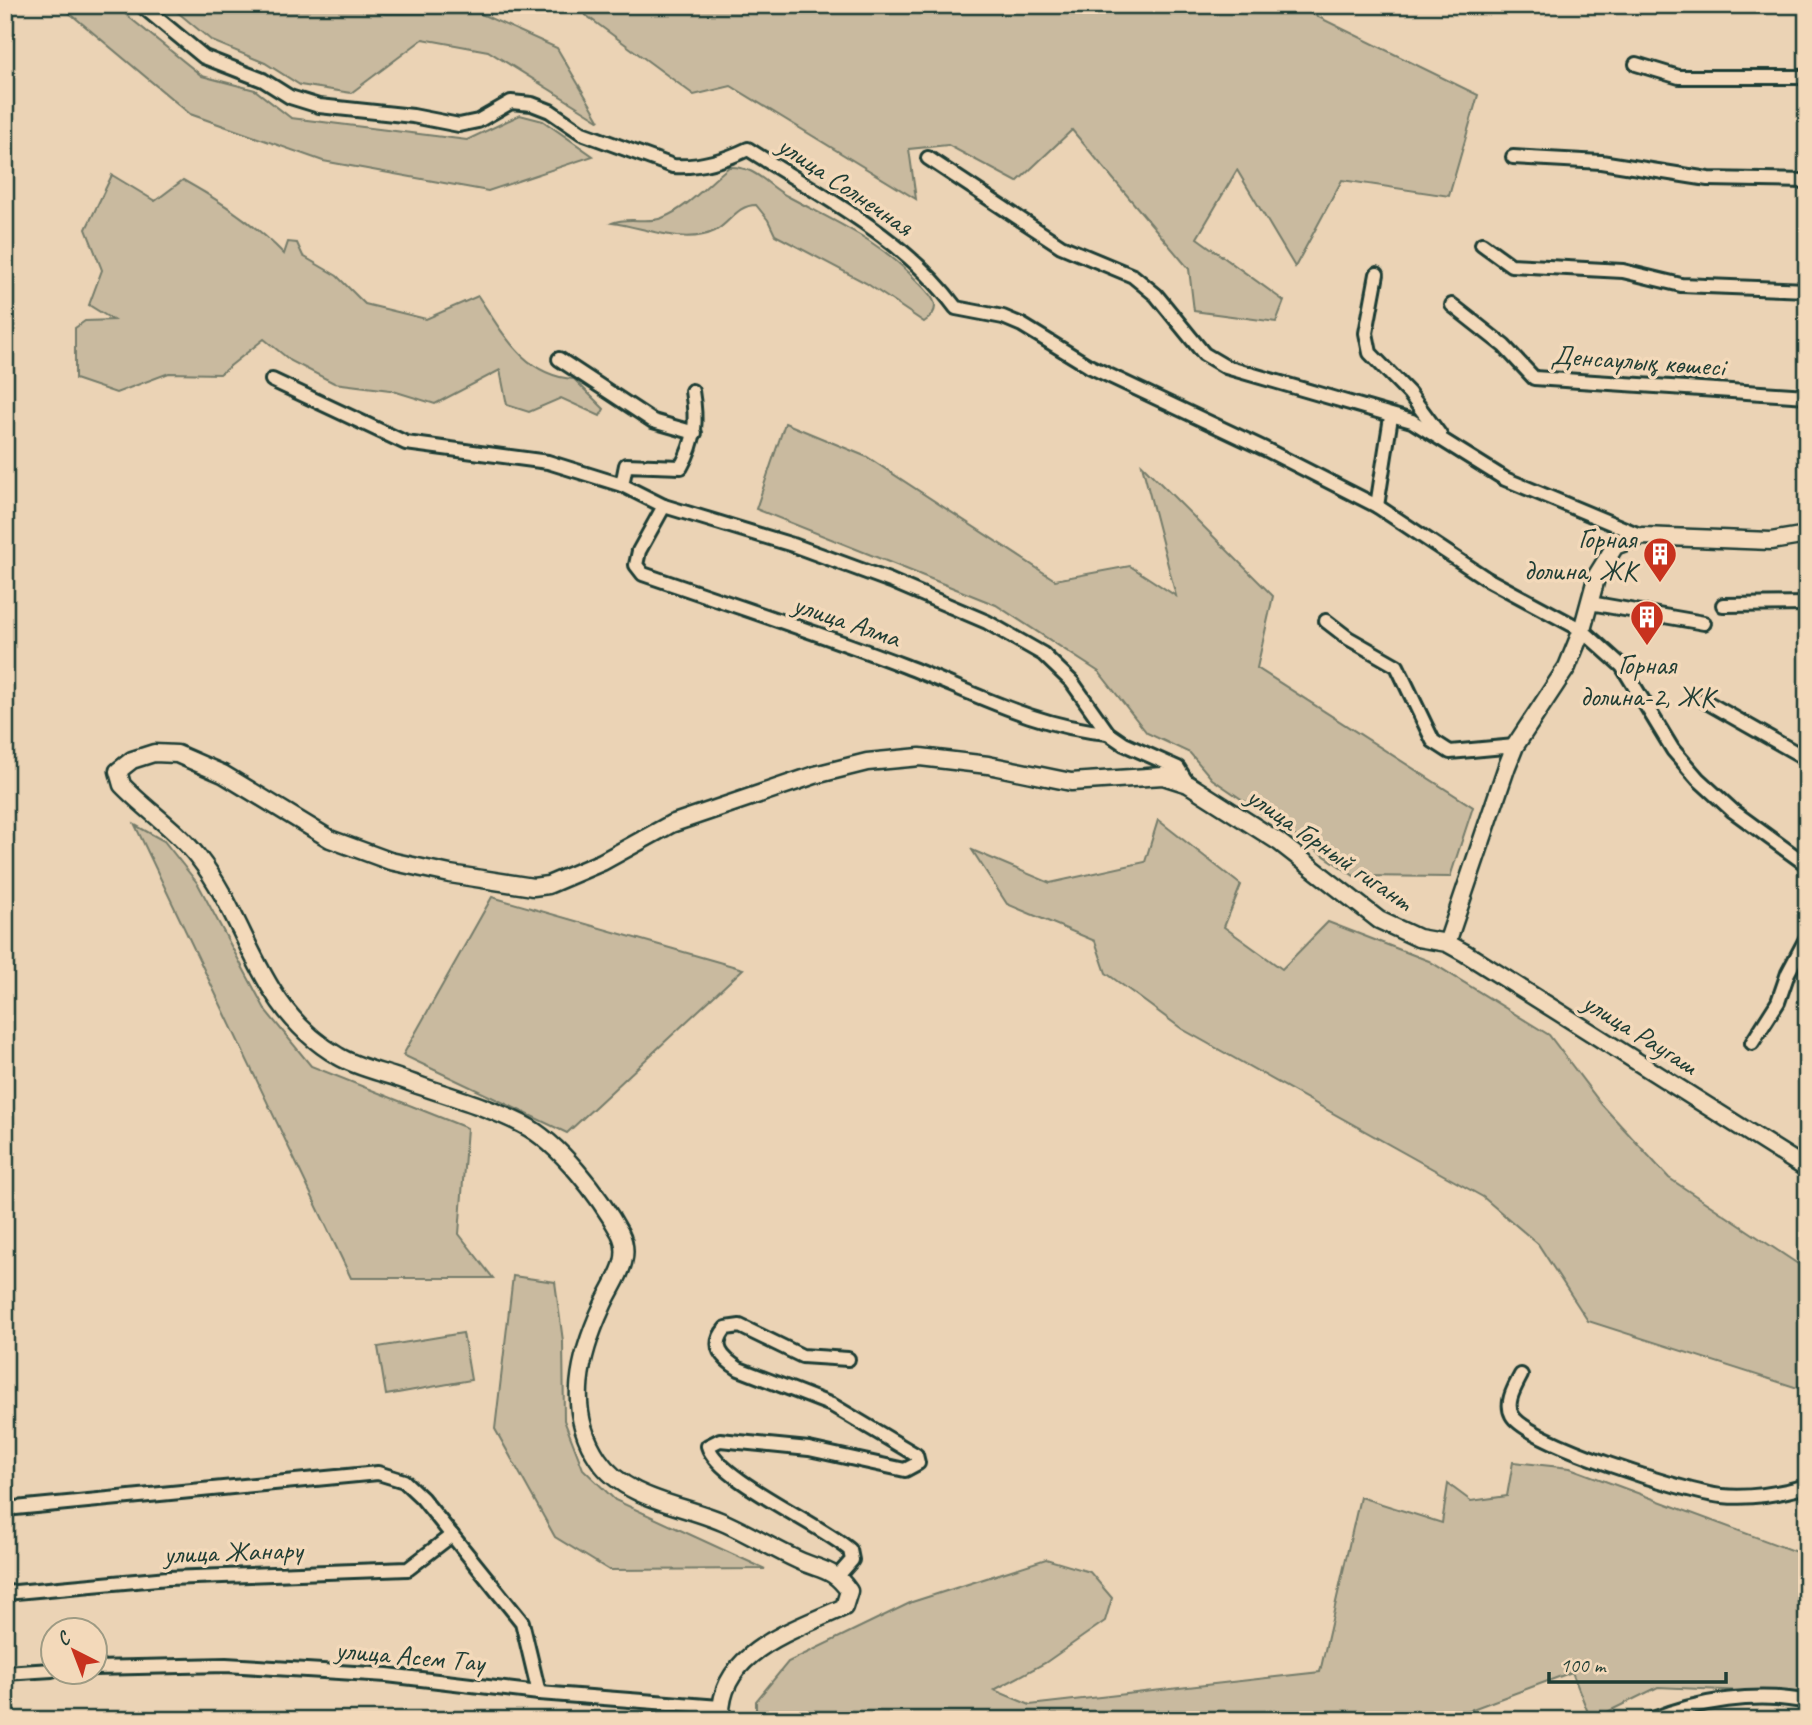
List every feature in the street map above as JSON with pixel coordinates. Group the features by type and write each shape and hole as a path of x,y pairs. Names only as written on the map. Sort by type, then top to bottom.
{"street":[{"name":"улица Солнечная","path":"141,5 204,57 263,80 290,97 318,106 413,116 459,125 478,121 511,102 533,104 550,111 582,133 673,166 688,167 712,162 748,149 891,240 944,292 956,308 986,313 1022,325 1089,366 1265,449 1377,506 1392,520 1487,579 1583,630 1622,666 1673,750 1698,779 1733,811 1807,865"},
{"path":"1636,64 1679,77 1807,77"},
{"path":"1513,157 1601,162 1708,179 1807,181"},
{"path":"928,158 1061,246 1133,276 1156,295 1204,354 1226,367 1412,421 1505,479 1642,536 1771,541 1807,535"},
{"path":"1482,244 1511,265 1623,271 1681,285 1807,289"},
{"path":"1377,274 1366,333 1370,353 1409,393 1444,441"},
{"name":"Денсаулық көшесі","path":"1452,305 1504,346 1534,378 1807,396"},
{"path":"559,359 653,421 695,433"},
{"path":"272,380 406,443 523,456 622,485 664,506 793,545 891,581 987,622 1044,654 1072,682 1108,733 1124,744 1178,768 1188,784"},
{"path":"622,485 626,465 681,467 691,448 697,423 692,391"},
{"path":"1377,506 1391,417"},
{"name":"улица Алма","path":"664,506 639,551 636,565 643,574 906,666 978,698 1042,720 1086,731 1108,733"},
{"path":"1447,943 1515,746 1567,667 1583,630 1597,575 1615,546 1642,536"},
{"path":"1590,603 1704,623"},
{"path":"1723,605 1807,604"},
{"path":"1326,621 1348,638 1397,666 1433,741 1450,752 1515,746"},
{"path":"1703,699 1739,723 1807,759"},
{"path":"720,1713 722,1691 730,1675 765,1644 844,1607 849,1591 838,1576 799,1561 724,1522 670,1505 616,1480 597,1457 581,1418 577,1383 586,1344 603,1303 620,1275 625,1256 621,1236 595,1197 558,1149 523,1124 338,1056 302,1027 271,993 221,892 198,856 122,785 118,771 132,760 154,752 177,754 223,774 330,839 390,861 533,887 548,885 602,862 671,824 815,775 887,759 920,757 988,765 1070,782 1163,776 1188,784"},
{"name":"улица Горный гигант","path":"1188,784 1279,842 1379,920 1418,938 1447,943"},
{"path":"1752,1043 1778,1002 1788,972 1807,937"},
{"name":"улица Раугаш","path":"1447,943 1807,1169"},
{"path":"838,1576 852,1560 850,1550 765,1498 710,1455 708,1446 720,1440 809,1449 905,1470 913,1468 918,1463 916,1455 832,1405 739,1370 725,1360 717,1349 718,1336 726,1328 740,1326 802,1356 848,1359"},
{"path":"1521,1375 1511,1396 1509,1408 1513,1418 1525,1428 1573,1451 1680,1487 1719,1496 1758,1497 1807,1486"},
{"path":"5,1509 378,1473 404,1481 422,1497 522,1622 539,1693"},
{"name":"улица Жанару","path":"5,1593 168,1578 408,1569 452,1535"},
{"name":"улица Асем Тау","path":"108,1668 226,1665 387,1675 720,1713"},
{"path":"5,1673 38,1671"},
{"path":"1650,1720 1686,1706 1726,1700 1807,1702"}],"shaded area":[{"path":"60,5 114,5 202,76 255,90 291,118 467,140 520,115 543,121 593,156 488,191 323,161 190,114"},
{"path":"169,5 364,5 385,14 479,13 557,48 600,121 488,51 423,39 351,93 300,85 265,63 212,41"},
{"path":"572,5 1294,5 1478,95 1449,196 1342,180 1295,267 1237,170 1197,238 1284,301 1276,322 1194,311 1189,269 1072,130 1017,182 948,145 909,149 916,199 731,86 694,95"},
{"path":"729,167 754,173 781,193 873,243 903,267 932,297 934,312 924,322 866,283 775,235 768,220 756,205 744,208 715,231 690,237 612,223 624,220 656,220 671,214"},
{"path":"112,175 155,201 183,180 237,214 284,254 288,242 297,243 303,256 337,276 365,304 426,319 478,296 506,338 528,361 541,370 574,379 604,409 600,416 561,398 529,412 507,405 500,370 435,404 390,390 334,383 291,361 264,339 220,374 169,373 116,393 75,379 75,328 85,321 113,320 89,305 102,270 86,229"},
{"path":"785,423 867,457 1055,580 1130,566 1176,596 1142,465 1273,596 1257,668 1473,807 1450,877 1354,876 1212,779 1190,753 1147,733 1099,672 996,605 756,509"},
{"path":"1158,820 1241,885 1224,927 1282,969 1328,922 1429,961 1549,1035 1602,1105 1669,1178 1807,1270 1807,1391 1588,1321 1538,1244 1483,1197 1182,1029 1106,973 1095,941 1007,904 972,850 1050,883 1145,862"},
{"path":"135,825 164,841 198,884 266,1011 311,1066 467,1128 459,1234 493,1278 351,1278"},
{"path":"492,897 743,969 567,1133 403,1055"},
{"path":"513,1276 555,1282 563,1341 564,1420 583,1469 615,1500 765,1569 609,1570 555,1537 495,1429"},
{"path":"463,1333 471,1380 386,1395 378,1347"},
{"path":"1513,1462 1570,1468 1807,1556 1807,1694 1658,1687 1591,1720 1572,1672 1443,1720 756,1720 756,1701 788,1662 912,1602 1046,1559 1090,1572 1112,1598 1105,1621 1045,1663 994,1690 1030,1705 1320,1672 1360,1497 1442,1523 1448,1484 1471,1501 1507,1496"}],"place":[{"name":"Горная долина, ЖК","path":"1660,584"},
{"name":"Горная долина-2, ЖК","path":"1647,647"}]}
